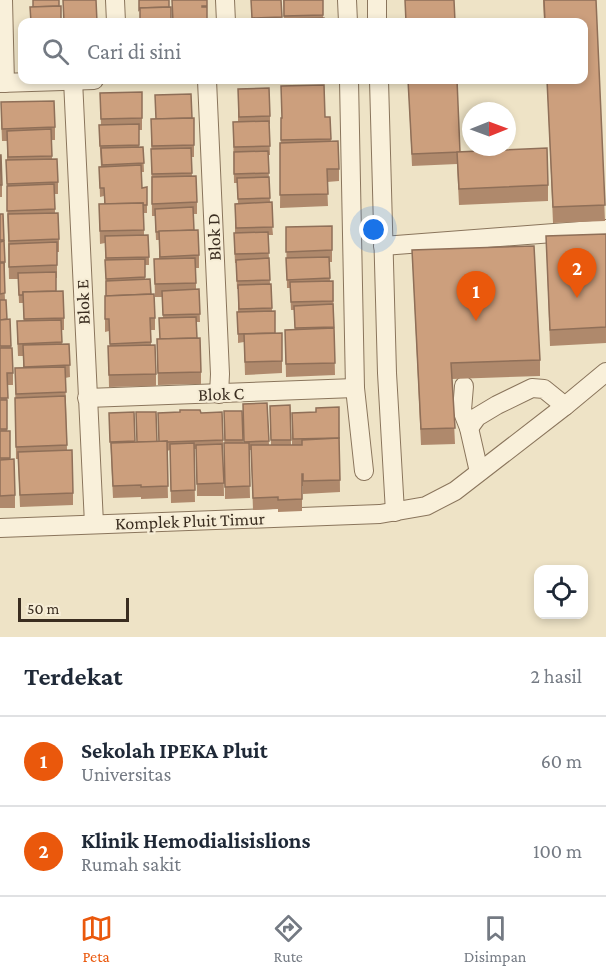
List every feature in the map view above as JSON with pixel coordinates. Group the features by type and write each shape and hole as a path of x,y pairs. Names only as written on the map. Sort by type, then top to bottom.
{"street":[{"path":"3,0 3,83 18,82"},
{"path":"115,0 116,18"},
{"path":"225,0 226,18"},
{"path":"347,0 348,18"},
{"path":"377,0 377,18"},
{"name":"Blok E","path":"73,84 94,524"},
{"name":"Blok D","path":"207,84 219,394"},
{"path":"349,84 355,388 364,471"},
{"path":"379,84 387,373 387,513"},
{"path":"383,246 606,229"},
{"name":"Komplek Pluit Timur","path":"0,528 387,513 426,506 455,491 606,372"},
{"path":"464,386 462,410 469,428 479,472"},
{"name":"Blok C","path":"87,398 355,388"},
{"path":"469,428 477,417 532,388 544,389 565,406"}],"building":[{"path":"33,0 59,0 59,6 33,7"},
{"path":"63,0 96,0 97,18 64,18"},
{"path":"139,0 169,0 169,7 140,8 139,10"},
{"path":"172,0 207,0 207,6 202,7 207,7 207,18 173,18"},
{"path":"251,0 281,0 282,17 252,18"},
{"path":"284,0 323,0 323,15 284,16"},
{"path":"405,0 454,0 455,18 406,18"},
{"path":"544,0 596,0 605,205 553,207 547,84 588,84 588,18 545,18"},
{"path":"61,6 61,18 31,18 30,7"},
{"path":"171,7 171,18 140,18 140,8"},
{"path":"408,84 457,84 460,152 412,154"},
{"path":"324,85 325,117 330,117 331,139 281,140 281,86"},
{"path":"269,88 270,116 239,117 238,89"},
{"path":"142,92 142,118 101,119 100,93"},
{"path":"191,94 192,118 156,119 155,95"},
{"path":"54,101 55,127 2,129 1,102"},
{"path":"194,118 194,145 152,146 151,119"},
{"path":"269,121 270,146 234,147 233,122"},
{"path":"139,124 139,145 100,146 99,125"},
{"path":"51,129 52,156 8,157 7,131"},
{"path":"338,141 339,169 327,169 328,194 280,195 280,143"},
{"path":"143,147 144,163 102,165 101,148"},
{"path":"191,148 192,173 152,174 151,149"},
{"path":"547,148 548,185 459,189 457,152 462,152 462,156 516,156 516,149"},
{"path":"268,151 269,173 234,174 234,152"},
{"path":"1,155 2,185 0,185"},
{"path":"57,159 58,182 7,184 6,160"},
{"path":"141,165 142,188 147,187 147,205 143,203 105,204 104,188 100,188 99,167"},
{"path":"196,176 197,202 152,204 152,177"},
{"path":"269,177 270,198 238,199 237,178"},
{"path":"54,184 55,209 7,211 7,186"},
{"path":"272,202 273,227 236,228 235,204"},
{"path":"143,203 144,230 100,231 99,204"},
{"path":"193,207 194,230 156,232 155,209"},
{"path":"58,213 59,239 9,241 8,214"},
{"path":"0,214 3,214 4,240 0,240"},
{"path":"332,226 332,250 286,252 286,227"},
{"path":"198,230 199,255 160,257 159,231"},
{"path":"268,232 269,253 235,254 234,233"},
{"path":"606,234 606,327 550,330 546,236"},
{"path":"148,235 149,257 106,258 105,236"},
{"path":"4,241 5,262 0,262 0,242"},
{"path":"57,242 57,265 9,267 9,244"},
{"path":"534,246 540,360 451,363 455,428 421,429 412,250"},
{"path":"329,257 330,278 287,280 286,258"},
{"path":"195,258 196,283 155,284 154,259"},
{"path":"269,258 270,280 237,281 236,260"},
{"path":"145,259 145,277 106,279 105,260"},
{"path":"0,263 4,263 5,293 0,294"},
{"path":"56,272 56,291 23,292 23,295 19,295 18,273"},
{"path":"150,279 151,294 106,296 106,281"},
{"path":"333,281 333,301 291,302 290,282"},
{"path":"271,284 272,308 239,309 238,285"},
{"path":"199,289 200,314 163,315 162,291"},
{"path":"63,291 64,318 24,319 23,292"},
{"path":"154,294 155,318 150,318 151,342 110,344 109,319 105,319 105,296"},
{"path":"0,300 6,300 7,319 0,320"},
{"path":"333,304 334,327 295,328 294,306"},
{"path":"275,311 275,333 238,334 237,312"},
{"path":"196,317 197,338 160,339 159,318"},
{"path":"10,319 11,346 0,346 0,320"},
{"path":"61,320 62,342 18,344 17,321"},
{"path":"334,328 335,363 286,364 285,330"},
{"path":"282,333 282,361 245,362 244,334"},
{"path":"200,338 201,372 158,373 157,339"},
{"path":"69,344 70,365 24,367 23,345"},
{"path":"155,345 156,374 109,375 108,346"},
{"path":"0,348 12,348 13,373 7,373 8,398 0,398"},
{"path":"65,367 66,392 16,394 15,368"},
{"path":"65,396 67,445 16,447 15,398"},
{"path":"0,400 7,400 7,429 0,429"},
{"path":"267,403 269,441 244,442 243,404"},
{"path":"290,405 291,440 271,440 270,406"},
{"path":"339,407 339,438 293,439 292,413 316,412 316,408"},
{"path":"180,410 200,410 201,413 222,412 223,440 159,442 158,413 180,412"},
{"path":"224,411 242,411 243,440 225,440"},
{"path":"134,412 135,441 110,442 109,413"},
{"path":"136,412 156,412 157,442 137,442"},
{"path":"0,431 10,431 10,458 0,458"},
{"path":"339,438 340,480 303,481 302,474 302,499 253,498 251,445 302,445 302,440"},
{"path":"167,441 168,486 113,486 111,443"},
{"path":"194,443 195,490 171,491 170,444"},
{"path":"224,443 249,443 250,486 225,487"},
{"path":"222,444 224,483 197,484 196,445"},
{"path":"72,450 73,493 20,495 18,452"},
{"path":"14,459 15,495 0,496 0,460"}],"place":[{"name":"Klinik Hemodialisislions","path":"577,298"},
{"name":"Sekolah IPEKA Pluit","path":"476,321"}]}
